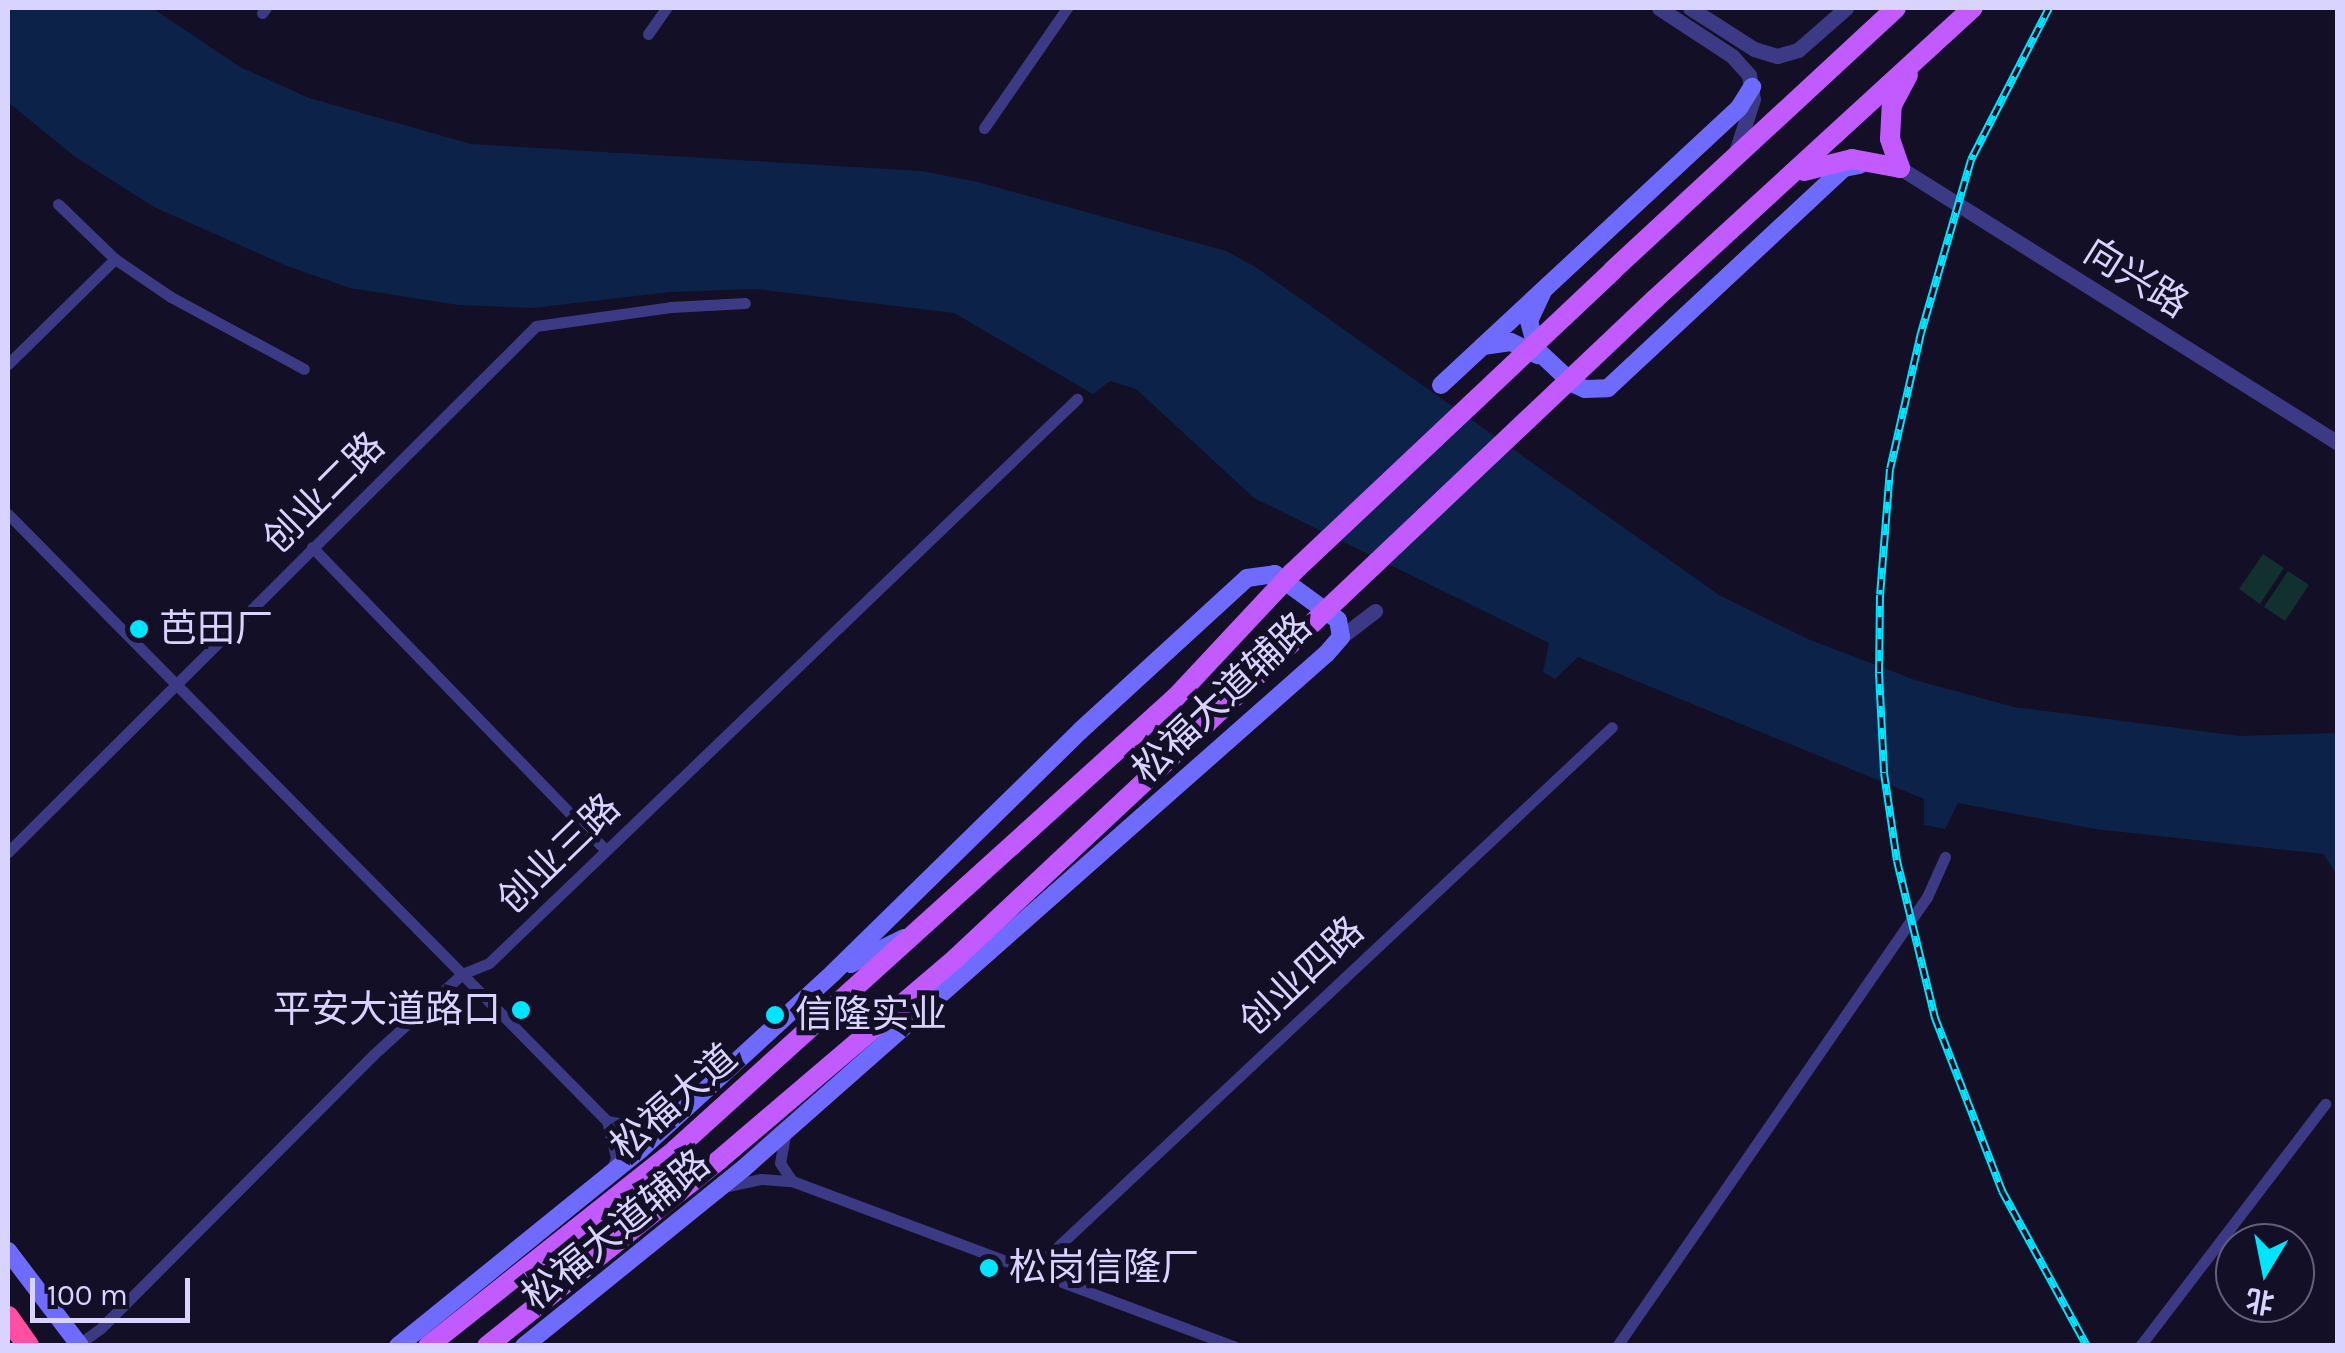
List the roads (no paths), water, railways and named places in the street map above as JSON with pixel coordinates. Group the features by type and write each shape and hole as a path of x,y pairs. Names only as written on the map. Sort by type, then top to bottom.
{"highway":[{"path":"8,1317 28,1346"}],"main road":[{"name":"松福大道","path":"420,1344 483,1302 676,1150 923,929 1176,696 1292,573 1612,270 1896,8"},
{"path":"1783,180 1972,8"},
{"path":"1900,168 1890,139 1892,105 1914,62"},
{"path":"1441,385 1739,108 1752,86"},
{"path":"1783,180 1823,163 1852,159 1900,168"},
{"path":"1484,346 1510,342 1584,388 1608,388 1844,168 1876,162"},
{"name":"松福大道","path":"487,1346 559,1291 956,958 1783,180"},
{"path":"1542,291 1530,321 1531,336 1546,362"},
{"name":"松福大道辅路","path":"398,1346 609,1176 834,973 1080,730 1247,578 1275,574 1338,620 1342,637 902,1030 540,1339 524,1346"},
{"path":"834,973 923,929"},
{"path":"902,1030 956,958"},
{"path":"8,1250 80,1345"},
{"name":"松福大道辅路","path":"420,1344 511,1256"},
{"path":"511,1346 559,1291"}],"street":[{"path":"648,34 666,8"},
{"path":"984,128 1068,8"},
{"path":"1659,8 1743,66 1752,86 1734,157"},
{"path":"1690,8 1754,49 1777,56 1798,50 1846,8"},
{"name":"向兴路","path":"1900,168 2338,444"},
{"path":"58,204 116,260 171,297 304,369"},
{"path":"8,364 116,260"},
{"name":"创业二路","path":"8,852 536,326 671,306 745,303"},
{"name":"创业三路","path":"80,1345 359,1068 462,974 489,963 1077,399"},
{"path":"8,514 607,1121 616,1158 609,1176"},
{"path":"312,547 606,850"},
{"path":"1342,637 1375,612"},
{"name":"创业四路","path":"1034,1269 1612,727"},
{"path":"1617,1346 1927,897 1945,857"},
{"path":"2140,1346 2325,1104"},
{"path":"607,1121 649,1128 670,1120"},
{"path":"786,1132 780,1163 792,1181"},
{"path":"719,1189 761,1179 792,1181 1234,1346"}],"water":[{"path":"8,8 152,8 240,67 309,98 471,144 922,171 978,182 1226,251 1254,266 1719,595 1808,639 1915,680 2014,707 2239,736 2337,733 2337,874 2323,854 2095,829 1958,803 1945,829 1924,825 1924,799 1578,657 1555,679 1543,672 1549,643 1254,498 1136,389 1110,381 1093,394 954,313 755,289 670,292 533,308 458,305 350,288 287,266 154,207 74,156 8,102"}],"railway":[{"path":"2049,8 1971,160 1921,333 1890,469 1880,595 1879,673 1884,773 1897,861 1935,1018 2002,1191 2087,1346"}],"place":[{"name":"芭田厂","path":"139,629"},
{"name":"平安大道路口","path":"521,1010"},
{"name":"信隆实业","path":"775,1015"},
{"name":"松岗信隆厂","path":"989,1268"}]}
